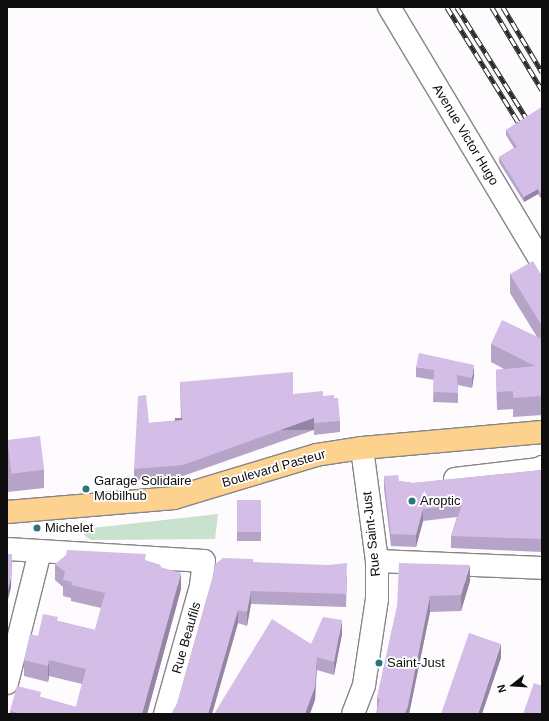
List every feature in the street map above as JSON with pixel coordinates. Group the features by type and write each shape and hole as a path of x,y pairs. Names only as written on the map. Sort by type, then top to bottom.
{"main road":[{"name":"Boulevard Pasteur","path":"7,512 174,498 316,455 362,448 542,432"}],"street":[{"name":"Avenue Victor Hugo","path":"389,7 542,263"},
{"name":"Rue Saint-Just","path":"353,714 365,678 377,599 377,561 362,448"},
{"path":"439,481 539,470 542,467"},
{"path":"7,549 40,552 7,683"},
{"name":"Rue Beaufils","path":"40,552 204,561 201,586 165,714"},
{"path":"377,561 542,568"}],"green space":[{"path":"218,514 215,539 91,540 85,536 83,529"}],"building":[{"path":"542,107 542,195 538,189 524,197 499,157 517,147 506,130"},
{"path":"533,261 542,276 542,326 510,274"},
{"path":"502,320 542,339 542,396 513,398 513,391 497,392 496,370 535,366 491,344"},
{"path":"419,353 474,365 472,378 457,375 458,393 433,392 434,370 416,367"},
{"path":"293,372 293,394 323,391 323,396 334,395 334,398 338,398 340,421 314,423 314,418 183,465 134,469 138,396 146,395 149,423 182,420 180,382"},
{"path":"40,436 44,470 11,474 7,440"},
{"path":"542,470 542,539 451,536 462,505 423,509 416,535 391,534 384,476 398,475 399,481 413,483"},
{"path":"237,500 261,500 261,532 237,532"},
{"path":"67,550 146,554 145,560 161,565 160,567 181,573 142,714 18,714 10,711 17,686 41,692 40,697 76,707 86,669 49,660 48,666 24,660 30,634 38,636 43,614 58,617 57,621 95,630 105,593 71,585 72,582 63,580 65,572 55,564 66,555"},
{"path":"7,554 12,554 11,578 7,594"},
{"path":"223,558 253,559 253,562 328,565 347,563 346,594 251,591 247,612 238,610 208,714 172,714 177,704 213,576 215,564"},
{"path":"399,563 470,565 461,595 430,596 408,706 405,714 376,714 380,699 377,698 397,607"},
{"path":"323,617 342,620 334,662 317,657 315,687 305,714 214,714 272,619 311,644"},
{"path":"469,633 501,644 478,714 441,714"},
{"path":"534,683 542,686 542,714 523,714"}],"railway":[{"path":"447,7 524,131"},
{"path":"457,7 542,143"},
{"path":"492,7 542,90"},
{"path":"503,7 542,72"}],"place":[{"name":"Garage Solidaire Mobilhub","path":"86,489"},
{"name":"Aroptic","path":"412,501"},
{"name":"Michelet","path":"37,528"},
{"name":"Saint-Just","path":"379,663"}]}
